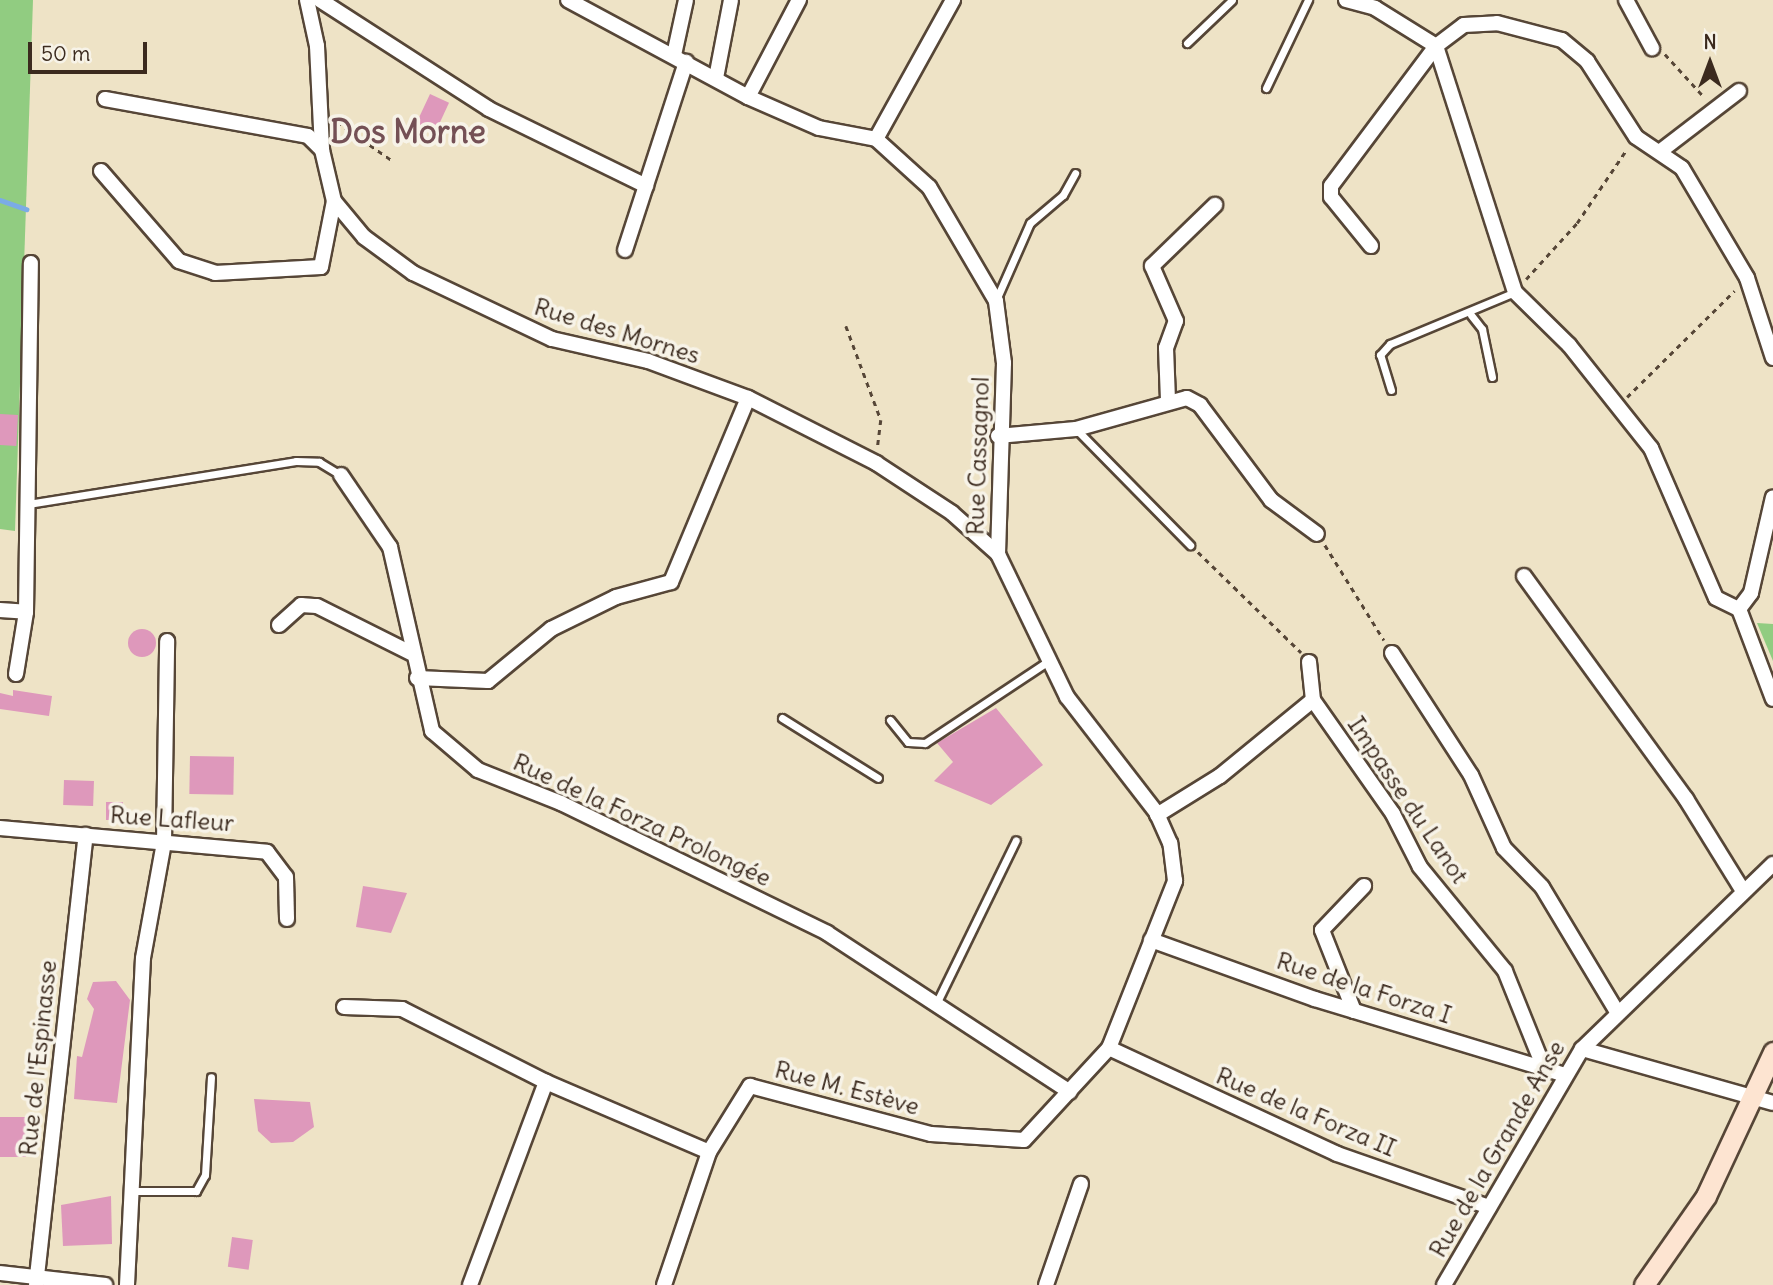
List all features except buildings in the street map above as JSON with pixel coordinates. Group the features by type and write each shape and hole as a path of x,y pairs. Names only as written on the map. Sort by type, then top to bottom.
{"street":[{"name":"Rue des Mornes","path":"307,0 323,112 322,150 334,201 364,237 413,273 552,340 648,361 748,398 876,463 952,513 998,554"},
{"path":"320,0 489,109 646,186"},
{"path":"568,0 748,97 819,128 876,139 953,0"},
{"path":"625,250 646,186 680,59 686,0"},
{"path":"716,78 731,0"},
{"path":"748,97 799,0"},
{"path":"1346,0 1375,8 1436,46 1515,292 1620,404 1651,447 1716,598 1740,609 1773,699"},
{"path":"1626,0 1652,48"},
{"path":"1371,246 1331,197 1331,186 1436,46 1464,25 1497,23 1562,40 1587,61 1636,137 1662,150 1682,168 1747,278 1773,358"},
{"path":"1662,150 1740,91"},
{"path":"105,99 307,136 322,150"},
{"name":"Rue Cassagnol","path":"876,139 929,187 996,301 1004,363 998,436 998,554 1047,662 1157,816 1170,843 1175,881 1109,1048"},
{"path":"101,171 179,261 215,274 321,267 334,201"},
{"path":"1168,400 1166,348 1176,321 1152,266 1215,205"},
{"path":"16,674 26,612 31,263"},
{"path":"417,678 488,681 563,622 616,597 671,582 748,398"},
{"path":"998,436 1076,429 1168,400 1200,405 1271,500 1317,534"},
{"name":"Rue de la Forza Prolongée","path":"341,475 390,547 411,653 432,731 478,770 561,803 827,933 1069,1092"},
{"path":"1740,609 1752,593 1773,497"},
{"path":"1524,576 1686,799 1744,891"},
{"path":"279,625 301,605 317,606 411,653"},
{"path":"0,610 26,612"},
{"path":"127,1285 144,958 164,842 167,641"},
{"path":"1392,653 1471,775 1504,848 1542,887 1616,1010"},
{"name":"Impasse du Lanot","path":"1309,662 1313,700 1393,814 1420,867 1505,971 1544,1068"},
{"path":"1157,816 1220,776 1313,700"},
{"name":"Rue Lafleur","path":"0,828 267,852 286,877 287,919"},
{"name":"Rue de l'Espinasse","path":"37,1282 86,835"},
{"name":"Rue de la Grande Anse","path":"1444,1285 1582,1049 1616,1010 1773,864"},
{"path":"1354,1011 1322,930 1364,886"},
{"name":"Rue de la Forza I","path":"1151,940 1354,1011 1565,1075"},
{"path":"344,1007 402,1010 546,1082 709,1152"},
{"name":"Rue M. Estève","path":"664,1285 709,1152 750,1086 931,1134 996,1142 1024,1140 1109,1048"},
{"name":"Rue de la Forza II","path":"1109,1048 1337,1154 1489,1207"},
{"path":"1582,1049 1751,1094 1773,1103"},
{"path":"1644,1285 1706,1196 1751,1094 1773,1052"},
{"path":"469,1282 546,1082"},
{"path":"1046,1285 1081,1184"},
{"path":"0,1273 37,1282 105,1285"}],"lane":[{"path":"1187,43 1232,0"},
{"path":"1266,88 1308,0"},
{"path":"996,301 1030,223 1063,195 1075,173"},
{"path":"1391,390 1380,355 1390,344 1471,315 1515,292"},
{"path":"1471,315 1482,330 1492,377"},
{"path":"1076,429 1190,545"},
{"path":"28,503 296,461 319,462 341,475"},
{"path":"890,720 908,741 925,743 1047,662"},
{"path":"782,718 878,778"},
{"path":"936,1004 1016,840"},
{"path":"130,1191 196,1191 205,1175 211,1077"}],"path":[{"path":"1652,48 1714,109"},
{"path":"323,112 393,161"},
{"path":"1515,292 1577,223 1636,137"},
{"path":"1620,404 1747,278"},
{"path":"846,326 881,420 876,463"},
{"path":"1317,534 1392,653"},
{"path":"1190,545 1309,662"}],"green space":[{"path":"0,0 33,0 15,531 0,529"},
{"path":"1757,623 1773,624 1773,661"}],"waterway":[{"path":"0,200 26,209"}],"district":[{"name":"Dos Morne","path":"408,132"}]}
